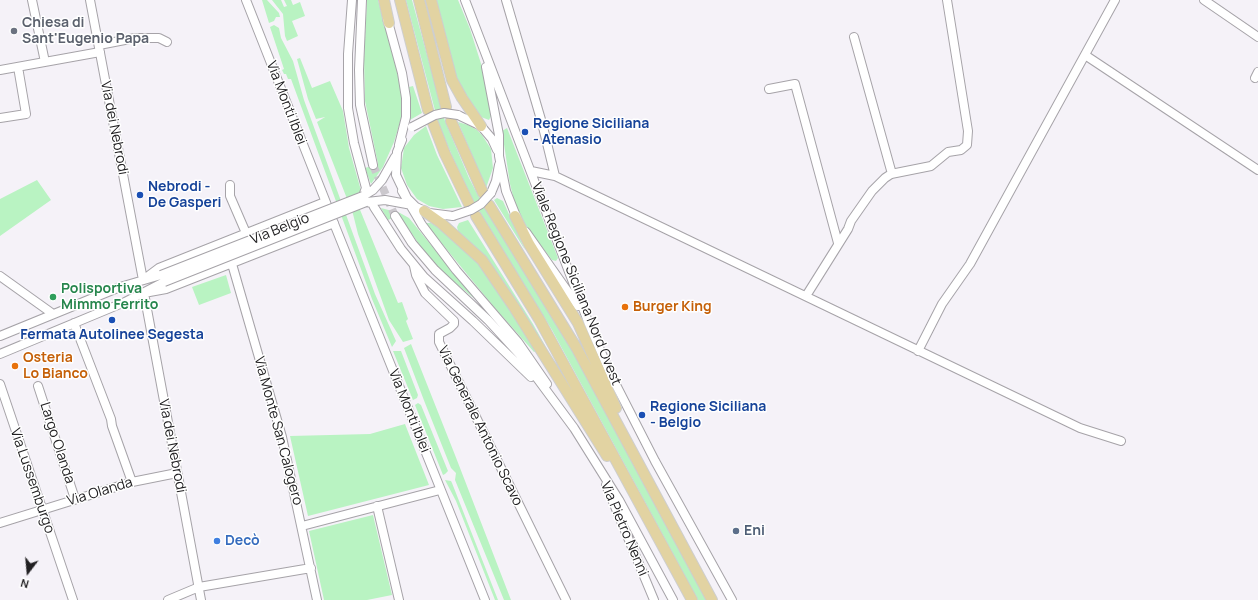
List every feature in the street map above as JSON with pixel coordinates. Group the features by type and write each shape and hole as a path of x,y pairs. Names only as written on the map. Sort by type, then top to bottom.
{"main road":[{"path":"383,0 389,23"},
{"path":"400,0 428,110"},
{"path":"419,0 446,107"},
{"path":"431,0 452,80 481,126"},
{"path":"454,118 487,193"},
{"path":"432,123 469,204"},
{"name":"Viale Regione Siciliana Nord Ovest","path":"489,205 576,347 712,600"},
{"path":"417,207 445,227 482,260 514,307 654,531"},
{"path":"476,216 539,319 691,600"},
{"path":"515,216 529,244 578,324 670,522"}],"street":[{"path":"32,0 45,62"},
{"name":"Via dei Nebrodi","path":"90,0 143,280"},
{"name":"Via Monti Iblei","path":"246,0 326,204"},
{"path":"352,0 348,54 348,108 354,143 366,188 365,199 372,203 394,239 414,266 550,396"},
{"path":"362,0 359,70 360,99 365,134 373,165"},
{"name":"Viale Regione Siciliana Nord Ovest","path":"465,0 589,324 611,375 648,449 732,600"},
{"path":"506,0 542,123 554,176"},
{"path":"806,296 848,229 851,221 872,191 885,178 892,174 930,166 948,152 961,150 967,145 968,131 947,0"},
{"path":"918,351 942,304 970,264 1115,0"},
{"path":"1204,0 1258,37"},
{"path":"389,23 402,73 406,98 406,117 398,148 396,175 402,190 417,207 440,216 453,216 465,213 476,207 487,193 498,174 499,156 492,139 481,126 474,121 454,118 444,113 435,115 412,127 398,148"},
{"path":"480,37 496,114 499,156 506,191 515,216 550,264 589,324"},
{"path":"854,37 892,174"},
{"path":"0,70 45,62 99,49 135,38 159,38 167,42"},
{"path":"1086,55 1258,170"},
{"path":"0,118 26,114 18,67"},
{"path":"769,89 795,84 838,243"},
{"name":"Via Belgio","path":"365,199 382,180 398,148"},
{"path":"531,171 554,176 1080,428 1121,441"},
{"path":"230,185 230,196 246,233"},
{"name":"Via Belgio","path":"144,293 163,279 365,199 385,200 417,207"},
{"name":"Via Belgio","path":"143,280 159,268 246,233 326,204"},
{"path":"417,207 421,224 456,270 530,358 619,500 672,600"},
{"path":"395,216 422,256 498,330 520,355 574,428"},
{"name":"Via Monti Iblei","path":"334,222 485,600"},
{"name":"Via Belgio","path":"4,352 144,293 166,289 232,264 334,222"},
{"name":"Via Monte San Calogero","path":"232,264 282,437 318,600"},
{"name":"Via Generale Antonio Scavo","path":"414,266 416,275 425,293 454,321 454,324 450,328 439,334 439,342 566,600"},
{"path":"0,276 53,314"},
{"name":"Via Belgio","path":"1,336 120,287 143,280 163,279"},
{"name":"Via dei Nebrodi","path":"144,293 201,600"},
{"path":"74,323 111,419 112,426 132,482"},
{"path":"26,326 24,334 27,338 32,340"},
{"name":"Via Belgio","path":"1,336 7,337 11,343 4,352"},
{"name":"Via Lussemburgo","path":"0,384 73,600"},
{"name":"Largo Olanda","path":"38,386 75,499"},
{"name":"Via Pietro Nenni","path":"594,459 654,600"},
{"name":"Via Olanda","path":"0,523 132,482 177,472"},
{"path":"302,526 440,490"},
{"path":"377,506 399,600"},
{"path":"168,600 199,587 311,568"}],"green space":[{"path":"262,0 267,0 279,13 280,17 276,17 274,21 269,23"},
{"path":"272,0 281,0 284,7 287,6 284,0 291,0 293,5 300,2 305,16 292,21 298,36 287,41 285,36 283,14"},
{"path":"367,0 378,0 397,71 403,103 401,119 394,142 383,167 371,184 365,168 378,164 365,101 364,60"},
{"path":"406,0 412,0 445,121 469,178 485,209 567,341 706,600 698,600 552,330 474,202 438,122"},
{"path":"436,0 458,0 470,29 484,73 491,116 489,120 481,117 457,81"},
{"path":"274,25 279,28 281,38 293,61 304,100 375,294 396,341 392,347 372,299 291,79 288,79 282,70 284,69 270,27"},
{"path":"300,58 312,88 330,81 343,111 349,148 361,191 354,195 398,303 402,302 408,319 406,321 413,339 403,342 389,320 358,234 353,214 317,122 325,117 316,119 308,99 297,59"},
{"path":"413,86 422,113 410,120 411,100 409,87"},
{"path":"458,122 477,130 491,149 493,168 486,188"},
{"path":"426,126 437,155 462,207 443,209 429,206 417,199 407,185 401,168 404,148 414,135"},
{"path":"507,128 558,258 556,261 552,260 523,222 515,204 510,184 502,131"},
{"path":"37,180 51,200 0,236 0,199"},
{"path":"497,198 503,201 525,250 494,200"},
{"path":"381,208 400,213 409,218 476,300 441,271 423,250 399,215 388,220"},
{"path":"468,220 547,349 479,250 458,231 457,227 459,223"},
{"path":"425,223 431,223 448,234 481,264 536,351 534,352 494,307"},
{"path":"226,275 231,293 199,305 192,287"},
{"path":"411,344 511,600 504,600 455,480 456,473 451,468 404,348"},
{"path":"393,351 401,351 418,395 417,398 413,400"},
{"path":"418,403 421,405 448,471 443,475 415,405"},
{"path":"405,424 429,485 308,516 290,436 370,434"},
{"path":"445,480 451,481 452,483 498,600 495,600 456,501"},
{"path":"373,515 392,595 367,600 324,600 309,531"}],"tunnel":[{"path":"373,165 395,216"}],"place":[{"name":"Chiesa di Sant'Eugenio Papa","path":"14,31"},
{"name":"Regione Siciliana - Atenasio","path":"525,132"},
{"name":"Nebrodi - De Gasperi","path":"140,195"},
{"name":"Polisportiva Mimmo Ferrito","path":"53,297"},
{"name":"Burger King","path":"625,307"},
{"name":"Fermata Autolinee Segesta","path":"112,320"},
{"name":"Osteria Lo Bianco","path":"15,366"},
{"name":"Regione Siciliana - Belgio","path":"642,415"},
{"name":"Eni","path":"736,531"},
{"name":"Decò","path":"217,541"}]}
